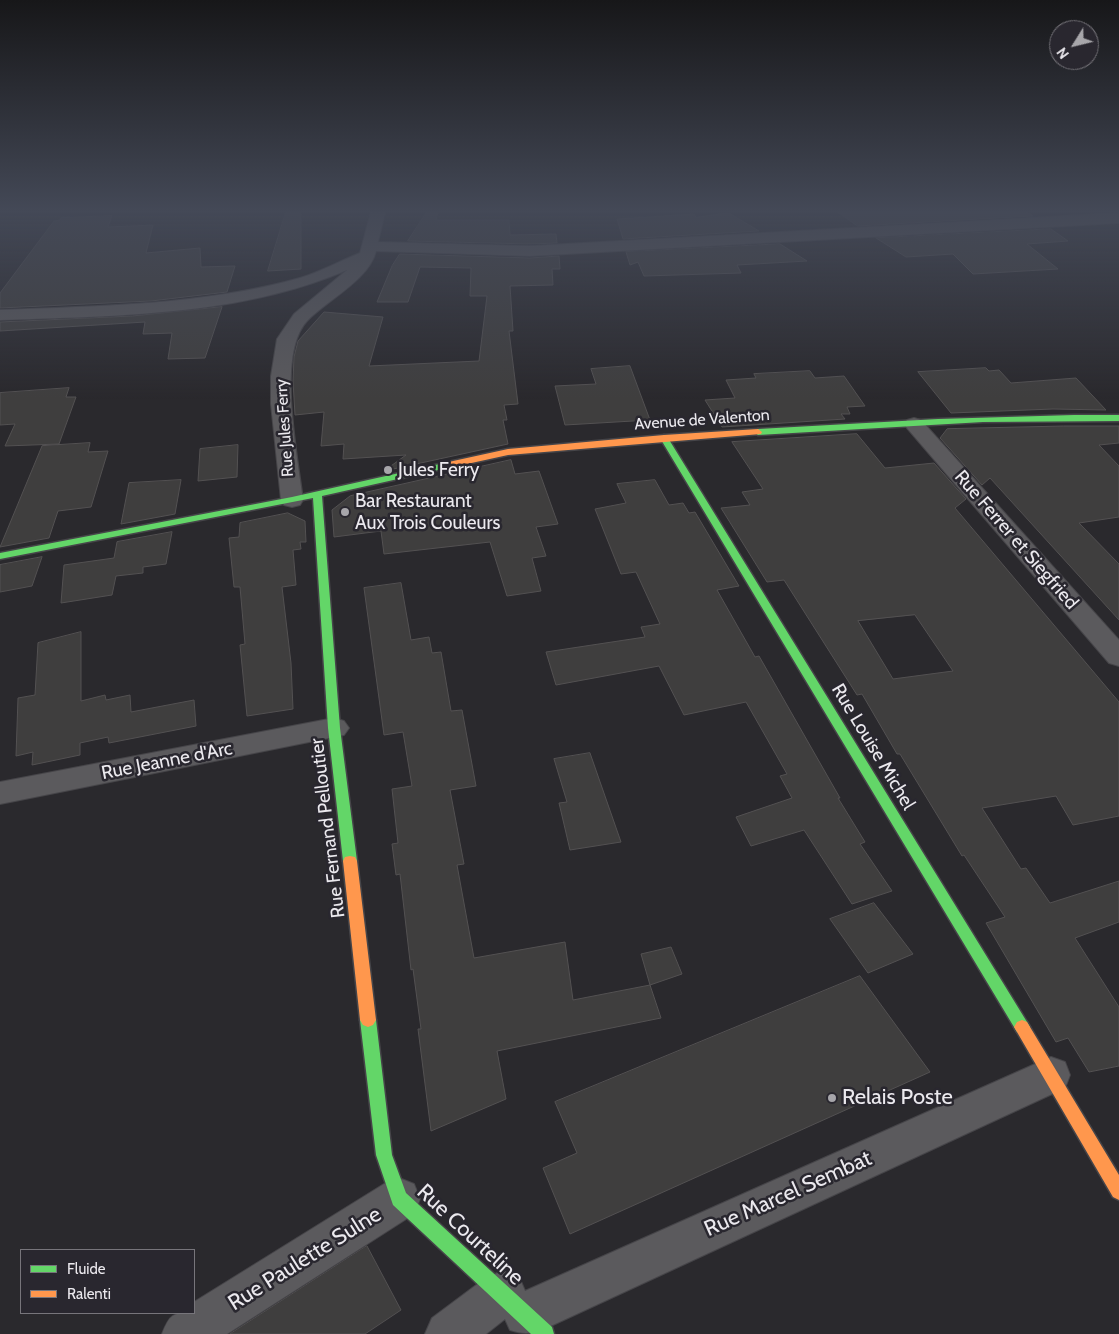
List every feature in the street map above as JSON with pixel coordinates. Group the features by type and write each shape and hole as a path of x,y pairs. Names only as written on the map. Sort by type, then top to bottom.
{"street":[{"path":"0,315 151,309 269,291 308,281 321,274"},
{"name":"Rue Jules Ferry","path":"292,500 281,404 280,376 286,339 300,318 354,274"},
{"name":"Avenue de Valenton","path":"0,556 317,495 508,452 664,438 914,424 1044,417 1119,418"},
{"name":"Rue Ferrer et Siegfried","path":"914,424 1119,657"},
{"name":"Rue Louise Michel","path":"664,438 984,964 1119,1191"},
{"name":"Rue Fernand Pelloutier","path":"317,495 334,728 384,1155"},
{"name":"Rue Jeanne d'Arc","path":"0,793 334,728"},
{"name":"Rue Marcel Sembat","path":"448,1334 525,1314 1051,1075"},
{"name":"Rue Courteline","path":"384,1155 399,1199 525,1314"},
{"name":"Rue Paulette Sulne","path":"185,1334 399,1199"}],"building":[{"path":"14,274 232,274 227,292 151,301 0,308 0,293"},
{"path":"389,274 418,274 408,302 377,302"},
{"path":"471,274 552,274 553,285 510,286 513,331 509,331 518,404 504,405 507,420 503,420 508,444 384,471 406,455 343,459 344,444 321,446 324,412 295,415 293,381 294,357 298,341 324,312 383,317 369,366 479,361 487,296 470,296"},
{"path":"643,274 700,274 644,276"},
{"path":"222,307 205,358 168,359 172,333 143,334 145,322 0,331 0,322 132,316"},
{"path":"630,366 650,420 565,425 555,386 596,384 591,369"},
{"path":"986,368 989,371 999,370 1011,383 1076,378 1106,410 1053,409 951,413 918,372"},
{"path":"810,371 815,378 844,376 865,406 847,407 850,414 841,414 845,419 722,427 705,400 735,398 726,380 756,378 754,374"},
{"path":"69,388 66,397 76,397 59,444 5,446 15,424 0,425 0,393"},
{"path":"1119,426 1119,443 1099,445 1119,466 1119,517 1079,523 1119,564 1119,620 990,478 982,485 940,438 947,429"},
{"path":"857,434 885,468 934,463 966,499 955,508 1119,702 1119,816 1073,825 1056,796 982,808 1021,869 1026,868 1050,903 1119,881 1119,922 1075,938 1119,1007 1119,1066 1089,1072 1068,1038 1056,1042 986,923 1005,917 964,855 962,856 900,754 897,754 862,694 857,695 784,580 767,582 721,508 750,505 742,492 763,489 732,442","holes":["915,615 953,671 893,679 858,621"]},
{"path":"90,443 88,452 108,451 91,507 58,511 49,538 0,547 42,446"},
{"path":"238,445 237,477 198,481 200,449"},
{"path":"511,460 515,474 539,471 558,524 536,527 546,556 532,558 541,591 507,596 490,542 384,554 381,531 334,537 332,510 350,496"},
{"path":"181,480 175,514 121,524 129,483"},
{"path":"655,480 669,505 683,503 689,513 695,512 739,586 717,590 755,657 759,656 840,798 838,798 865,842 860,844 892,891 852,904 804,830 751,846 736,817 792,798 780,776 787,774 746,702 684,715 659,666 556,685 546,652 645,637 641,627 660,624 636,572 621,574 595,509 626,503 617,484"},
{"path":"288,513 305,521 306,542 300,542 301,549 293,550 296,585 282,587 291,663 293,709 247,716 240,645 245,644 240,587 234,587 229,538 239,537 240,523"},
{"path":"172,532 166,564 143,567 143,573 116,576 112,595 61,603 64,565 114,558 117,542"},
{"path":"42,557 32,586 0,592 0,565"},
{"path":"401,583 411,640 429,637 432,653 441,652 451,711 462,710 476,786 450,790 464,864 457,865 474,958 565,942 573,1000 650,985 661,1018 497,1051 506,1099 431,1131 418,1029 421,1029 413,969 411,970 400,874 396,875 392,844 398,843 392,789 412,786 403,732 384,735 364,588"},
{"path":"81,632 81,701 105,695 106,700 130,695 131,712 194,700 196,726 109,743 108,737 80,743 80,755 32,765 33,752 16,756 18,698 35,695 38,643"},
{"path":"590,753 621,842 570,850 559,803 567,802 554,759"},
{"path":"874,903 913,954 868,973 830,919"},
{"path":"671,947 682,974 650,985 641,954"},
{"path":"860,976 930,1072 570,1234 543,1168 577,1153 555,1102"},
{"path":"367,1246 401,1310 365,1334 230,1334"}],"traffic: fast":[{"path":"758,432 983,420 1119,418"},
{"path":"664,438 1022,1027"},
{"path":"0,556 292,500 444,466"},
{"path":"317,495 334,728 350,861"},
{"path":"368,1020 384,1155 399,1199 545,1334"}],"traffic: slow":[{"path":"444,466 508,452 664,438 758,432"},
{"path":"350,861 368,1020"},
{"path":"1022,1027 1119,1191"}],"place":[{"name":"Jules Ferry","path":"388,470"},
{"name":"Bar Restaurant Aux Trois Couleurs","path":"345,512"},
{"name":"Relais Poste","path":"832,1098"}]}
